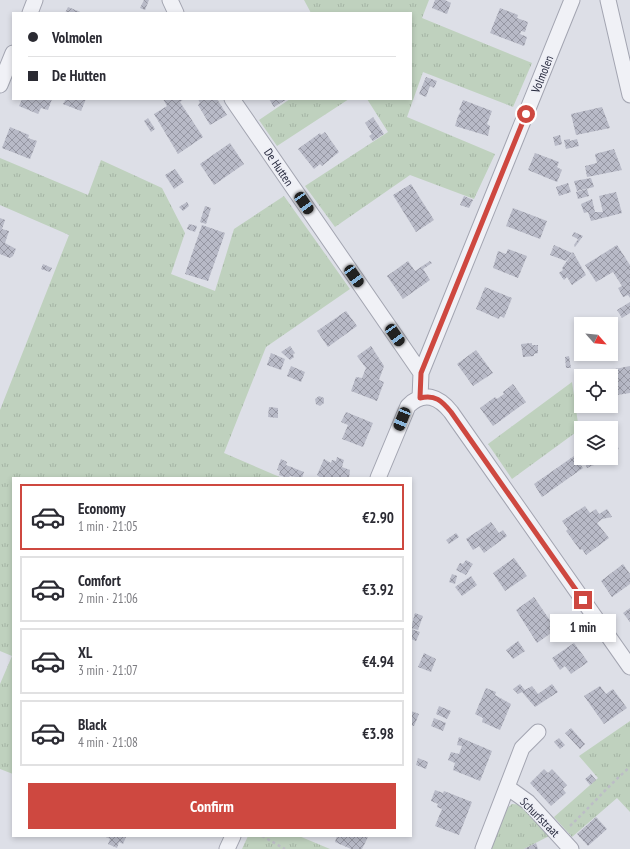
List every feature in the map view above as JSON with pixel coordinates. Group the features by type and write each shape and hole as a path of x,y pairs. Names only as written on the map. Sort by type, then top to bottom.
{"street":[{"path":"30,12 35,0"},
{"path":"170,0 176,12"},
{"name":"Volmolen","path":"420,398 421,373 572,0"},
{"path":"608,0 630,95"},
{"path":"0,85 12,55"},
{"name":"De Hutten","path":"233,100 421,373"},
{"path":"378,477 406,410 412,402 420,398 431,396 435,398 451,412 630,667"},
{"name":"Schurfstraat","path":"483,849 522,748 538,732"},
{"name":"Schurfstraat","path":"507,787 528,802 571,849"},
{"path":"227,849 232,837"}],"path":[{"path":"559,836 601,797 612,782 630,767"},
{"path":"264,837 285,849"}],"green space":[{"path":"304,0 429,0 422,18 532,63 513,107 423,72 407,117 495,154 474,199 410,175 335,227 305,186 388,132 368,100 412,100 412,12 310,12"},
{"path":"289,100 347,100 277,146 259,120"},
{"path":"0,158 88,195 101,160 162,188 185,233 171,274 215,291 234,229 284,196 350,289 266,347 224,453 280,477 12,477 12,656 0,651 0,410 69,235 0,205"},
{"path":"572,382 574,413 577,413 578,421 574,421 574,434 512,479 488,444"},
{"path":"12,656 12,774 0,769 0,684"},
{"path":"630,721 630,812 617,798 572,837 554,817 598,778 579,756"},
{"path":"512,804 525,805 551,835 524,849 490,849 505,810"},
{"path":"248,837 301,837 330,849 242,849"}],"building":[{"path":"144,0 149,0 145,10 140,8"},
{"path":"435,0 445,0 451,3 447,14 432,8"},
{"path":"68,7 80,12 66,12"},
{"path":"500,8 518,15 517,18 528,22 525,32 521,31 520,34 527,37 524,46 490,33"},
{"path":"426,77 437,81 434,88 430,86 426,97 419,94"},
{"path":"22,100 52,100 48,110 41,108 38,114 19,106"},
{"path":"65,100 86,100 81,111 63,104"},
{"path":"164,100 183,100 180,102 203,137 178,154 154,114 167,106"},
{"path":"198,100 218,100 227,115 210,125 198,105 200,103"},
{"path":"270,100 285,100 274,107"},
{"path":"463,100 492,111 487,124 490,126 488,136 455,126 461,111 459,110"},
{"path":"602,107 610,128 576,135 571,114"},
{"path":"373,117 384,134 373,141 369,136 372,134 365,123"},
{"path":"148,118 155,129 151,132 144,121"},
{"path":"10,127 29,135 28,138 37,141 30,159 2,148"},
{"path":"325,132 339,152 322,166 320,164 314,169 298,149 320,133 321,135"},
{"path":"560,135 562,144 555,146 553,137"},
{"path":"570,139 570,141 577,139 579,146 566,149 564,140"},
{"path":"230,143 244,164 214,185 200,164"},
{"path":"614,149 622,170 587,177 585,166 597,163 595,154"},
{"path":"535,153 559,162 557,167 562,170 557,182 528,170"},
{"path":"175,169 184,182 174,189 165,175"},
{"path":"591,178 594,187 577,191 574,181"},
{"path":"568,183 571,192 559,196 556,187"},
{"path":"411,184 434,220 416,232 393,195"},
{"path":"587,189 589,196 578,199 576,192"},
{"path":"616,192 622,213 591,221 588,212 584,213 581,204 592,199 595,212 603,212 599,196"},
{"path":"464,196 473,200 469,208 460,205"},
{"path":"187,202 189,206 183,211 179,207"},
{"path":"205,206 211,208 206,224 200,222"},
{"path":"513,208 547,221 540,239 506,226"},
{"path":"0,218 5,220 2,229 9,231 5,243 16,249 13,256 10,258 0,254"},
{"path":"189,224 197,226 195,232 187,229"},
{"path":"202,225 225,233 208,281 185,274"},
{"path":"574,232 583,236 575,247 574,245 578,239 572,236"},
{"path":"554,245 572,253 566,261 550,255"},
{"path":"617,245 630,265 630,298 628,295 623,297 618,288 622,286 613,272 596,282 585,265"},
{"path":"508,249 527,256 518,278 493,268 498,251 506,254"},
{"path":"573,252 586,275 572,285 567,277 564,280 559,273 563,270 562,268"},
{"path":"408,261 415,271 430,261 432,263 423,269 430,280 403,299 387,276"},
{"path":"43,264 52,268 50,272 41,269"},
{"path":"485,287 512,298 504,318 500,316 499,319 476,309"},
{"path":"630,302 630,313 622,318 617,310"},
{"path":"346,311 357,326 328,347 317,331"},
{"path":"532,343 532,345 538,345 538,353 534,354 534,356 523,357 521,344"},
{"path":"290,346 295,353 293,354 294,357 290,360 281,352"},
{"path":"371,346 384,366 379,380 384,382 377,401 351,391 356,377 362,378 366,368 357,356"},
{"path":"476,350 493,373 473,386 457,364"},
{"path":"271,353 285,359 281,370 267,365"},
{"path":"569,356 571,368 566,368 565,357"},
{"path":"291,366 305,372 301,382 287,376"},
{"path":"630,366 630,393 618,395 618,369 615,369"},
{"path":"513,384 526,402 493,426 480,408 495,397 497,399 504,394 503,392"},
{"path":"319,396 324,398 324,403 320,406 316,404 315,399"},
{"path":"269,407 278,408 278,418 268,417"},
{"path":"346,412 373,423 363,447 342,439 348,425 341,422"},
{"path":"574,456 574,465 581,465 583,468 542,497 534,484"},
{"path":"337,457 344,460 342,467 350,470 349,477 320,477 317,475 324,459 331,463 332,460 336,461"},
{"path":"281,459 287,462 286,465 304,472 302,477 285,477 279,475 280,471 277,470"},
{"path":"586,465 594,465 587,468"},
{"path":"585,506 590,513 596,509 599,514 607,509 612,517 602,519 597,523 609,538 586,555 582,549 580,550 566,531 568,529 562,521"},
{"path":"491,522 499,533 503,530 507,536 484,553 479,546 473,550 466,539"},
{"path":"456,533 459,537 449,544 446,540"},
{"path":"514,558 527,576 505,591 493,573"},
{"path":"466,560 473,564 466,575 456,570 460,563 463,564"},
{"path":"623,564 630,574 630,584 612,597 601,581"},
{"path":"452,574 457,576 455,584 449,582"},
{"path":"471,576 477,585 462,596 455,587"},
{"path":"534,597 551,622 553,621 558,628 537,643 516,610"},
{"path":"630,608 630,622 623,613"},
{"path":"415,613 423,616 418,630 412,628"},
{"path":"412,629 420,632 416,641 412,639"},
{"path":"518,641 525,651 513,659 506,650"},
{"path":"574,643 588,662 571,674 565,666 560,670 552,658"},
{"path":"424,653 436,659 431,672 418,667"},
{"path":"520,684 525,690 532,686 538,694 552,684 558,692 535,707 522,692 518,694 513,689"},
{"path":"600,686 606,694 613,689 627,708 604,724 584,696"},
{"path":"486,688 496,692 495,695 511,704 500,730 482,722 483,718 475,714"},
{"path":"439,706 451,711 447,719 436,714"},
{"path":"412,711 419,714 414,726 412,725"},
{"path":"434,718 446,723 443,731 431,726"},
{"path":"571,728 585,744 580,749 565,733"},
{"path":"459,737 492,751 480,781 453,770 455,763 448,760 451,752 459,754 462,746 457,745"},
{"path":"559,738 565,745 560,749 554,742"},
{"path":"418,758 428,762 426,769 416,765"},
{"path":"544,769 548,773 552,769 567,785 563,789 566,793 551,806 530,783"},
{"path":"591,774 596,780 590,785 585,779"},
{"path":"435,790 443,793 444,791 472,802 459,835 435,826 442,809 437,807 438,804 431,801"},
{"path":"596,817 607,829 588,846 577,834"},
{"path":"106,837 126,837 123,844 119,842 117,848 108,844 110,839"},
{"path":"337,837 368,837 362,849 351,849 335,842"},
{"path":"536,843 538,849 524,849"}],"route":[{"path":"526,114 421,373 419,392 420,398 431,396 445,404 583,600"}]}
